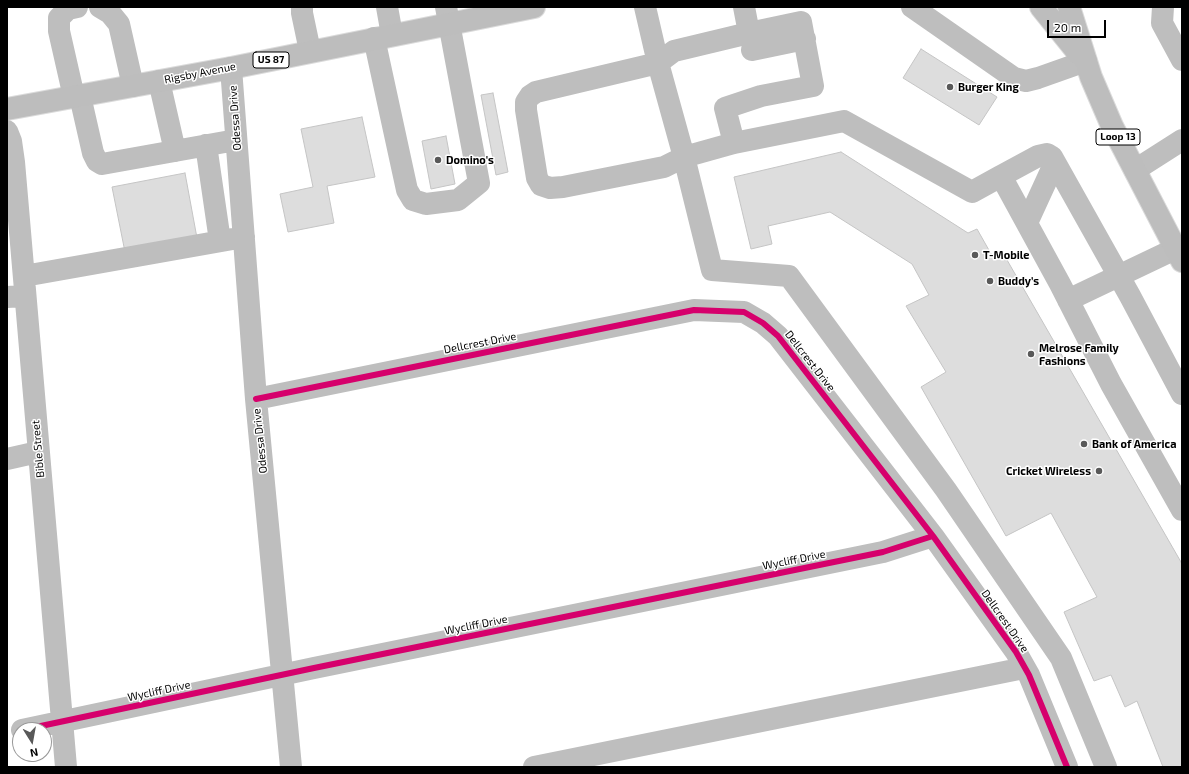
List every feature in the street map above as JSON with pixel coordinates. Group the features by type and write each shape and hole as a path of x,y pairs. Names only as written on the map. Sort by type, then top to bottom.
{"main road":[{"name":"Rigsby Avenue","path":"7,109 231,68 383,37 448,16 534,7"},
{"path":"1040,7 1086,62"},
{"name":"Loop 13","path":"1069,7 1091,77 1112,126 1179,255"}],"street":[{"path":"77,7 68,9 59,18 59,30 93,153 97,161 102,164 236,140"},
{"path":"100,7 110,12 119,24 133,86"},
{"path":"302,7 310,52"},
{"path":"386,7 383,37 407,190 413,200 426,204 458,200 479,183 448,16"},
{"path":"645,7 658,63 684,157 712,270 789,276 946,490 1061,658 1106,767"},
{"path":"744,7 750,41"},
{"path":"912,7 1014,78 1026,81 1086,62"},
{"path":"1163,7 1162,23 1182,60"},
{"path":"734,143 719,105 813,86 801,22 750,41 674,51 658,63 536,92 530,96 526,102 537,178 541,185 550,188 563,188 664,167 684,157 734,143 844,121 972,192 1038,156 1047,154 1052,157 1055,162 1182,394"},
{"name":"Odessa Drive","path":"231,68 256,398 291,767"},
{"path":"159,81 175,151"},
{"name":"Bible Street","path":"7,131 11,141 14,162 19,290 38,452 66,767"},
{"path":"1135,170 1182,140"},
{"path":"206,145 220,241"},
{"path":"1027,223 1055,162"},
{"path":"1001,176 1068,300 1111,384 1182,510"},
{"path":"19,290 220,241 244,237"},
{"path":"1068,300 1118,275 1179,255"},
{"name":"Dellcrest Drive","path":"256,398 694,310 744,312 763,323 778,336 933,536 1016,652 1029,675 1067,767"},
{"path":"7,459 38,452"},
{"name":"Wycliff Drive","path":"52,723 883,552 933,536"},
{"path":"534,767 1024,668"}],"building":[{"name":"Burger King","path":"921,49 997,97 979,125 903,78"},
{"path":"493,93 508,172 496,175 481,95"},
{"path":"362,117 375,177 327,186 334,223 288,232 280,194 313,187 301,129"},
{"path":"446,136 455,184 431,189 422,141"},
{"path":"841,152 968,233 977,229 994,259 1003,253 1181,562 1182,767 1163,767 1137,701 1125,707 1111,675 1094,681 1064,612 1097,597 1051,513 1006,536 921,387 946,372 906,306 929,295 912,264 830,212 768,226 772,244 751,249 734,177"},
{"path":"185,173 197,238 125,252 112,187"}],"cycle path":[{"path":"256,399 694,310 744,312 763,323 778,336 933,536 1016,652 1029,675 1067,767"},
{"path":"52,724 314,668 883,552 933,536"}],"place":[{"name":"Burger King","path":"950,87"},
{"name":"Domino's","path":"438,160"},
{"name":"T-Mobile","path":"975,255"},
{"name":"Buddy’s","path":"990,281"},
{"name":"Melrose Family Fashions","path":"1031,354"},
{"name":"Bank of America","path":"1084,444"},
{"name":"Cricket Wireless","path":"1099,471"}]}
